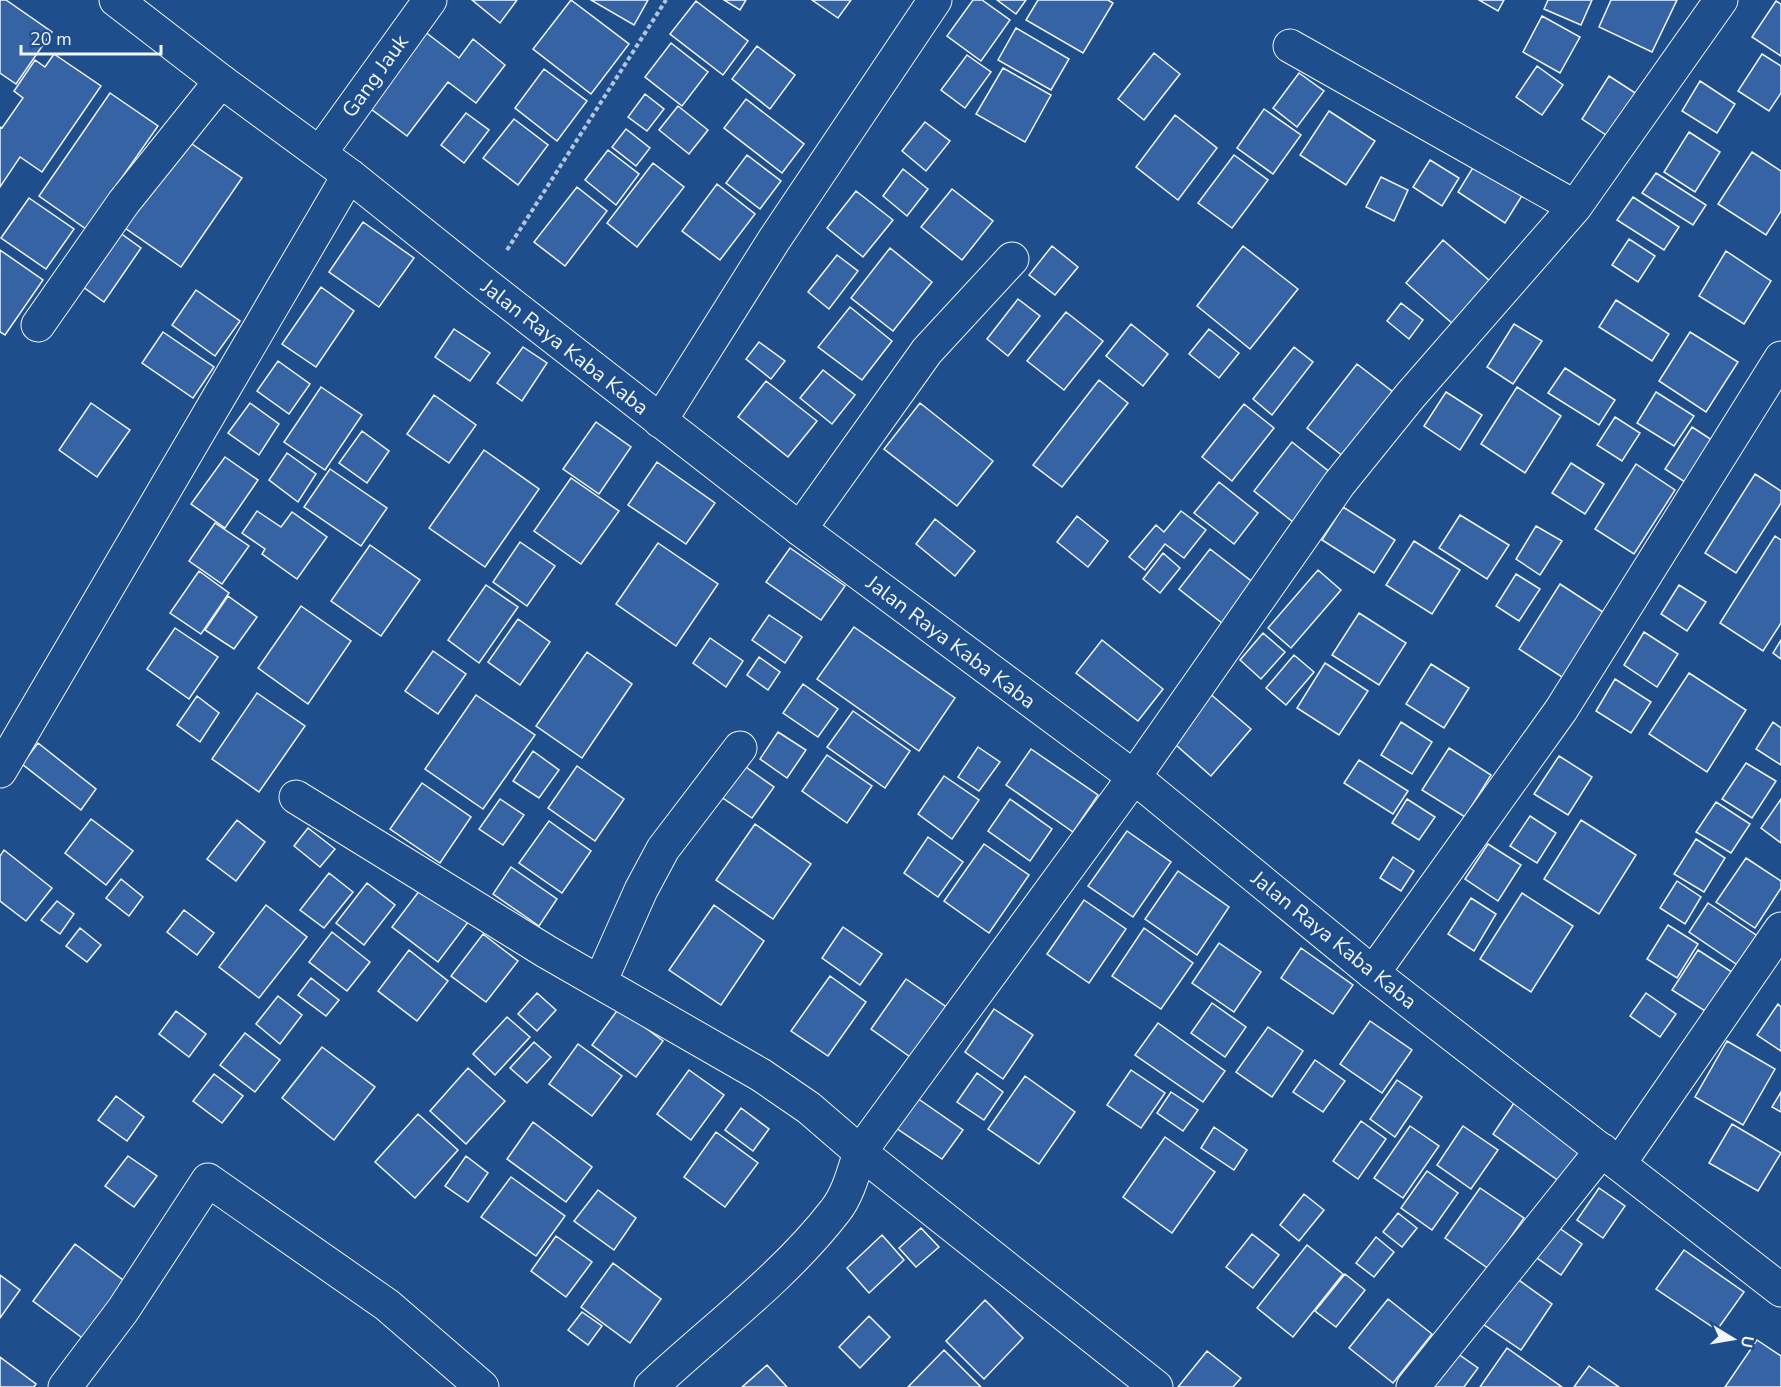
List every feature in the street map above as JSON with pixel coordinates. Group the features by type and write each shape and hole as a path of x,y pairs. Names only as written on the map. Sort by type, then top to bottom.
{"street":[{"name":"Jalan Raya Kaba Kaba","path":"116,0 349,175 800,529 1134,777 1373,973 1781,1290"},
{"name":"Gang Jauk","path":"320,153 430,0"},
{"path":"660,421 774,240 935,0"},
{"path":"651,1387 764,1287 836,1210 850,1181 860,1152 1134,777 1339,484 1410,396 1575,207 1721,0"},
{"path":"1290,46 1575,207"},
{"path":"38,325 124,202 221,81"},
{"path":"0,771 349,175"},
{"path":"800,529 927,351 1012,259"},
{"path":"1373,973 1561,710 1781,358"},
{"path":"600,982 641,890 663,849 740,748"},
{"path":"296,797 600,982 761,1074 809,1108 860,1152 1156,1387"},
{"path":"1413,1387 1611,1157 1781,929"},
{"path":"65,1387 123,1310 208,1180 387,1305 482,1387"}],"path":[{"path":"485,284 666,0"}],"building":[{"path":"0,0 6,0 52,32 16,84 0,73"},
{"path":"472,0 517,0 500,23"},
{"path":"571,0 629,44 591,94 533,49"},
{"path":"591,0 648,0 634,25"},
{"path":"724,0 746,0 740,10"},
{"path":"812,0 851,0 838,18"},
{"path":"973,0 982,0 1010,20 981,61 947,36"},
{"path":"997,0 1026,0 1016,14"},
{"path":"1038,0 1108,0 1113,3 1083,53 1026,20"},
{"path":"1479,0 1504,0 1498,11"},
{"path":"1548,0 1592,0 1581,25 1544,9"},
{"path":"1611,0 1677,0 1652,52 1599,27"},
{"path":"696,1 748,41 723,75 670,34"},
{"path":"1776,1 1781,4 1781,56 1752,37"},
{"path":"1542,16 1580,37 1560,73 1523,52"},
{"path":"1016,28 1069,59 1051,90 998,60"},
{"path":"424,31 459,58 473,39 505,65 476,103 448,82 407,136 367,106"},
{"path":"671,43 708,72 682,106 645,77"},
{"path":"757,46 795,75 770,109 732,79"},
{"path":"1154,53 1180,74 1144,120 1118,99"},
{"path":"54,54 101,86 42,172 20,157 0,187 0,127 2,128 23,98 14,91 35,60 45,67"},
{"path":"1762,54 1781,66 1781,93 1769,111 1738,91"},
{"path":"967,55 991,72 965,108 941,90"},
{"path":"1537,66 1563,85 1542,115 1516,97"},
{"path":"1003,68 1051,95 1025,142 976,114"},
{"path":"544,69 587,101 557,141 515,108"},
{"path":"1299,73 1324,91 1297,127 1273,108"},
{"path":"1609,76 1643,98 1615,141 1582,119"},
{"path":"1700,81 1735,104 1717,133 1682,111"},
{"path":"110,93 158,126 86,229 39,196"},
{"path":"645,94 664,109 647,131 628,117"},
{"path":"746,99 804,144 782,173 724,128"},
{"path":"678,106 708,130 689,154 659,130"},
{"path":"1264,109 1301,135 1273,174 1237,148"},
{"path":"1329,111 1375,141 1346,185 1300,155"},
{"path":"466,113 489,130 464,163 441,145"},
{"path":"1175,115 1217,148 1178,200 1136,167"},
{"path":"514,119 548,145 518,185 483,158"},
{"path":"925,122 950,141 926,171 902,151"},
{"path":"626,129 650,148 636,166 612,147"},
{"path":"1689,132 1720,152 1695,192 1664,172"},
{"path":"186,140 242,178 181,267 125,228"},
{"path":"608,150 639,174 616,205 585,180"},
{"path":"1752,152 1781,171 1781,211 1766,235 1718,204"},
{"path":"747,155 781,181 760,209 726,183"},
{"path":"1234,155 1268,180 1232,228 1198,203"},
{"path":"1430,160 1459,178 1442,206 1413,187"},
{"path":"1477,161 1525,191 1505,223 1458,192"},
{"path":"653,163 684,187 637,247 607,223"},
{"path":"903,169 928,189 907,216 883,196"},
{"path":"1656,173 1706,205 1693,225 1642,193"},
{"path":"1381,177 1408,190 1394,221 1366,207"},
{"path":"717,184 755,214 720,260 682,231"},
{"path":"577,187 607,211 565,266 534,242"},
{"path":"952,189 993,221 962,260 921,227"},
{"path":"856,191 893,220 863,257 827,228"},
{"path":"1633,197 1679,227 1664,250 1617,220"},
{"path":"29,198 74,229 46,269 1,238"},
{"path":"363,222 414,258 379,307 329,272"},
{"path":"109,225 141,248 104,302 72,279"},
{"path":"1629,239 1655,256 1638,282 1612,265"},
{"path":"1443,240 1490,281 1453,324 1406,283"},
{"path":"1052,246 1078,267 1055,295 1029,275"},
{"path":"1243,246 1298,289 1250,349 1197,306"},
{"path":"890,248 932,282 893,331 851,298"},
{"path":"0,250 43,280 5,335 0,332"},
{"path":"1726,251 1771,281 1744,324 1699,296"},
{"path":"837,255 858,271 829,309 808,292"},
{"path":"321,287 354,311 316,367 282,344"},
{"path":"196,290 240,321 215,356 172,325"},
{"path":"1018,299 1040,316 1008,356 987,339"},
{"path":"1616,300 1669,334 1652,361 1599,327"},
{"path":"1401,303 1423,320 1409,339 1387,321"},
{"path":"850,307 892,341 862,380 818,347"},
{"path":"1066,312 1103,341 1064,390 1027,361"},
{"path":"1131,324 1168,354 1143,386 1106,356"},
{"path":"1514,324 1542,341 1513,384 1487,367"},
{"path":"454,329 490,353 470,381 435,357"},
{"path":"1209,329 1239,353 1219,378 1189,354"},
{"path":"163,332 214,367 193,398 142,363"},
{"path":"1690,332 1738,362 1706,412 1659,381"},
{"path":"759,342 785,361 771,379 746,359"},
{"path":"523,347 547,363 522,401 497,383"},
{"path":"1294,347 1313,362 1272,415 1253,399"},
{"path":"278,361 310,384 289,414 257,391"},
{"path":"1357,364 1393,392 1343,456 1307,428"},
{"path":"1565,368 1615,400 1599,425 1548,393"},
{"path":"823,370 855,395 832,424 800,398"},
{"path":"1099,380 1128,403 1062,487 1033,465"},
{"path":"766,381 817,421 788,457 738,417"},
{"path":"321,387 362,415 325,470 284,442"},
{"path":"1517,387 1561,416 1525,473 1481,444"},
{"path":"1446,392 1482,415 1460,450 1424,426"},
{"path":"1656,392 1694,416 1674,446 1637,423"},
{"path":"434,395 476,425 449,463 407,434"},
{"path":"91,403 130,430 97,477 59,450"},
{"path":"250,403 279,424 259,455 228,433"},
{"path":"920,403 993,461 957,506 884,449"},
{"path":"1244,404 1274,428 1232,481 1202,457"},
{"path":"1615,417 1640,433 1622,461 1597,445"},
{"path":"596,422 631,447 599,494 563,469"},
{"path":"1692,427 1715,442 1688,484 1665,469"},
{"path":"362,431 389,451 367,483 339,463"},
{"path":"1292,442 1331,473 1293,522 1254,491"},
{"path":"484,450 539,489 485,567 429,528"},
{"path":"287,453 316,474 298,502 269,480"},
{"path":"225,457 258,480 225,528 191,504"},
{"path":"657,462 715,503 686,544 628,505"},
{"path":"1571,463 1604,484 1585,514 1552,493"},
{"path":"1636,464 1675,490 1634,554 1595,529"},
{"path":"330,469 387,508 361,546 304,507"},
{"path":"1755,474 1781,491 1781,503 1736,573 1705,553"},
{"path":"571,478 619,511 581,564 534,531"},
{"path":"1219,482 1258,513 1234,544 1194,513"},
{"path":"1343,507 1395,540 1374,573 1322,540"},
{"path":"257,511 281,527 292,512 327,537 297,579 262,554 265,549 242,533"},
{"path":"1181,511 1206,530 1184,558 1165,544 1145,570 1129,557 1156,525 1164,532"},
{"path":"1460,515 1509,545 1487,579 1439,548"},
{"path":"1077,516 1108,541 1088,567 1057,542"},
{"path":"935,519 975,551 955,576 916,544"},
{"path":"215,523 249,546 222,584 189,561"},
{"path":"1536,526 1562,541 1540,575 1516,559"},
{"path":"1775,536 1781,540 1781,623 1763,651 1720,623"},
{"path":"1414,541 1460,570 1432,614 1386,585"},
{"path":"520,542 555,566 527,606 493,582"},
{"path":"658,543 718,584 676,646 616,604"},
{"path":"370,545 420,580 381,636 331,601"},
{"path":"790,548 845,586 821,620 766,582"},
{"path":"1210,549 1259,587 1227,627 1179,589"},
{"path":"1163,553 1180,568 1160,593 1143,579"},
{"path":"1318,570 1341,590 1291,648 1268,628"},
{"path":"199,571 229,593 201,634 170,613"},
{"path":"1516,574 1540,589 1519,621 1496,606"},
{"path":"1560,584 1606,614 1565,679 1519,649"},
{"path":"486,585 518,607 479,663 448,640"},
{"path":"1679,585 1706,602 1687,631 1661,614"},
{"path":"228,596 257,617 234,649 205,630"},
{"path":"301,606 351,641 308,704 258,668"},
{"path":"1359,613 1406,643 1379,685 1332,655"},
{"path":"769,615 802,637 785,663 752,640"},
{"path":"518,619 550,642 520,685 488,662"},
{"path":"854,627 955,698 919,751 817,679"},
{"path":"175,628 218,657 189,699 147,669"},
{"path":"1644,632 1678,654 1657,687 1624,665"},
{"path":"1263,633 1285,652 1261,679 1240,660"},
{"path":"710,638 743,661 726,687 693,663"},
{"path":"1102,640 1163,689 1138,721 1076,673"},
{"path":"1781,640 1781,659 1773,653"},
{"path":"433,651 466,674 438,714 405,691"},
{"path":"587,652 632,684 582,758 536,726"},
{"path":"1294,655 1314,672 1286,705 1266,688"},
{"path":"759,657 780,672 768,690 747,675"},
{"path":"1325,663 1368,691 1339,735 1297,708"},
{"path":"1431,664 1469,688 1444,728 1406,704"},
{"path":"1689,673 1746,710 1707,772 1649,734"},
{"path":"1615,679 1651,702 1631,733 1596,711"},
{"path":"803,684 838,709 818,737 783,713"},
{"path":"1208,692 1251,729 1211,776 1168,738"},
{"path":"257,693 305,726 259,792 212,759"},
{"path":"476,695 535,735 483,809 425,769"},
{"path":"197,696 219,713 200,742 177,725"},
{"path":"853,711 910,751 885,788 827,747"},
{"path":"1401,722 1432,742 1412,774 1381,755"},
{"path":"1773,722 1781,728 1781,765 1756,749"},
{"path":"778,732 806,750 787,778 760,759"},
{"path":"38,743 96,789 81,810 22,764"},
{"path":"978,747 1000,762 979,791 958,777"},
{"path":"1449,748 1491,775 1465,817 1422,790"},
{"path":"1031,749 1098,795 1073,832 1006,785"},
{"path":"533,751 559,770 539,798 513,781"},
{"path":"827,755 872,786 847,823 802,791"},
{"path":"1559,756 1592,777 1568,815 1534,794"},
{"path":"736,760 774,787 752,818 714,792"},
{"path":"1359,760 1408,791 1393,814 1344,783"},
{"path":"1746,763 1776,781 1752,818 1722,799"},
{"path":"577,766 624,799 595,841 548,808"},
{"path":"944,776 979,800 952,839 918,814"},
{"path":"422,783 471,817 440,863 390,829"},
{"path":"500,799 524,815 503,845 479,829"},
{"path":"1010,799 1052,829 1030,861 988,831"},
{"path":"1407,799 1435,817 1419,840 1392,823"},
{"path":"1781,799 1781,843 1761,828"},
{"path":"1716,802 1750,824 1731,853 1696,832"},
{"path":"1530,816 1556,833 1537,863 1510,846"},
{"path":"91,819 133,851 106,885 65,853"},
{"path":"237,820 265,842 236,881 207,859"},
{"path":"1581,820 1636,855 1599,914 1544,879"},
{"path":"549,821 591,851 562,893 519,863"},
{"path":"755,824 811,864 773,919 716,880"},
{"path":"308,828 335,849 320,867 294,846"},
{"path":"1127,831 1171,862 1133,917 1088,886"},
{"path":"928,837 963,862 938,897 904,873"},
{"path":"1696,839 1725,858 1704,892 1674,874"},
{"path":"984,844 1029,875 989,933 944,901"},
{"path":"1488,844 1521,865 1498,901 1465,879"},
{"path":"4,850 52,888 26,921 0,901 0,856"},
{"path":"1393,857 1414,871 1401,891 1380,878"},
{"path":"1746,858 1781,881 1781,888 1755,928 1716,902"},
{"path":"511,867 557,899 539,926 493,894"},
{"path":"1178,871 1229,907 1197,955 1145,919"},
{"path":"329,873 353,892 324,928 300,910"},
{"path":"121,879 143,897 129,916 106,898"},
{"path":"1677,881 1701,897 1685,924 1660,908"},
{"path":"426,882 472,917 438,962 392,927"},
{"path":"367,883 395,905 364,945 336,923"},
{"path":"1522,893 1573,926 1531,992 1480,959"},
{"path":"1471,898 1496,914 1474,951 1448,934"},
{"path":"1084,900 1126,929 1089,983 1047,954"},
{"path":"57,901 74,914 60,934 41,920"},
{"path":"1708,903 1759,937 1739,966 1689,932"},
{"path":"266,905 307,937 259,998 219,967"},
{"path":"714,905 764,941 721,1005 669,970"},
{"path":"184,910 214,933 197,955 167,932"},
{"path":"1668,925 1698,944 1677,978 1647,959"},
{"path":"843,927 882,954 860,985 822,958"},
{"path":"80,928 101,945 87,962 66,946"},
{"path":"1144,928 1193,963 1161,1009 1112,976"},
{"path":"332,932 370,962 347,991 309,962"},
{"path":"483,934 518,961 486,1002 451,976"},
{"path":"1219,943 1261,972 1234,1012 1192,983"},
{"path":"1301,948 1353,985 1333,1014 1281,978"},
{"path":"409,950 448,981 417,1021 378,991"},
{"path":"1698,950 1738,976 1713,1016 1672,990"},
{"path":"830,976 866,1002 828,1056 791,1031"},
{"path":"311,978 339,1000 326,1016 298,995"},
{"path":"906,979 948,1008 913,1059 871,1029"},
{"path":"537,993 556,1010 537,1031 518,1014"},
{"path":"1646,993 1676,1014 1660,1037 1630,1016"},
{"path":"278,996 302,1015 280,1044 256,1024"},
{"path":"1212,1003 1246,1027 1225,1057 1191,1033"},
{"path":"1778,1004 1781,1007 1781,1051 1757,1035"},
{"path":"619,1008 663,1041 636,1077 592,1045"},
{"path":"994,1009 1033,1035 1003,1079 965,1052"},
{"path":"176,1011 206,1034 189,1057 159,1034"},
{"path":"507,1017 530,1037 495,1075 473,1054"},
{"path":"1370,1021 1412,1050 1382,1093 1340,1064"},
{"path":"1158,1023 1225,1071 1203,1102 1135,1055"},
{"path":"1268,1027 1303,1051 1272,1097 1236,1072"},
{"path":"245,1033 280,1060 255,1092 220,1065"},
{"path":"1727,1041 1775,1069 1743,1125 1695,1097"},
{"path":"534,1042 551,1057 527,1083 510,1068"},
{"path":"578,1044 622,1076 592,1116 549,1084"},
{"path":"322,1047 375,1087 334,1140 282,1098"},
{"path":"1315,1060 1345,1081 1323,1112 1293,1092"},
{"path":"468,1068 505,1101 466,1144 430,1111"},
{"path":"689,1070 724,1095 691,1140 657,1114"},
{"path":"1131,1070 1165,1093 1141,1128 1107,1105"},
{"path":"977,1073 1003,1092 984,1120 957,1102"},
{"path":"214,1074 243,1096 222,1123 193,1101"},
{"path":"1025,1076 1075,1112 1039,1164 988,1129"},
{"path":"1397,1080 1422,1097 1395,1137 1370,1119"},
{"path":"1171,1092 1198,1110 1183,1131 1157,1113"},
{"path":"1781,1092 1781,1112 1772,1107"},
{"path":"116,1096 144,1117 127,1141 98,1120"},
{"path":"917,1098 963,1130 942,1159 896,1128"},
{"path":"1516,1100 1590,1152 1566,1186 1493,1134"},
{"path":"741,1108 769,1129 753,1151 725,1130"},
{"path":"418,1114 458,1150 415,1198 375,1162"},
{"path":"1361,1121 1386,1139 1358,1179 1333,1161"},
{"path":"533,1122 592,1167 566,1202 507,1159"},
{"path":"1732,1124 1781,1153 1758,1191 1709,1163"},
{"path":"1410,1126 1439,1146 1403,1198 1374,1178"},
{"path":"1463,1126 1498,1150 1471,1189 1437,1165"},
{"path":"1214,1127 1247,1150 1234,1170 1201,1148"},
{"path":"716,1132 758,1163 725,1207 684,1177"},
{"path":"1165,1137 1215,1172 1172,1233 1123,1197"},
{"path":"128,1156 157,1176 134,1207 105,1186"},
{"path":"466,1156 488,1173 468,1202 445,1186"},
{"path":"1427,1171 1458,1193 1432,1230 1401,1208"},
{"path":"511,1177 565,1216 536,1256 481,1217"},
{"path":"1480,1188 1524,1218 1489,1269 1445,1238"},
{"path":"1599,1188 1625,1206 1603,1238 1577,1220"},
{"path":"598,1190 636,1218 614,1250 574,1221"},
{"path":"1304,1194 1324,1210 1299,1241 1280,1225"},
{"path":"1398,1213 1417,1228 1402,1247 1383,1232"},
{"path":"1552,1223 1582,1244 1561,1275 1530,1253"},
{"path":"921,1228 939,1247 916,1267 899,1248"},
{"path":"1252,1234 1279,1255 1253,1288 1226,1267"},
{"path":"882,1235 904,1260 869,1293 847,1268"},
{"path":"556,1236 592,1262 566,1297 531,1271"},
{"path":"1376,1237 1394,1252 1374,1277 1356,1263"},
{"path":"75,1244 127,1283 85,1340 33,1301"},
{"path":"1307,1245 1343,1274 1293,1337 1257,1308"},
{"path":"1684,1250 1744,1292 1717,1330 1656,1289"},
{"path":"613,1263 661,1299 630,1343 581,1307"},
{"path":"1509,1273 1552,1304 1521,1350 1477,1320"},
{"path":"1345,1274 1365,1290 1336,1327 1315,1311"},
{"path":"0,1275 20,1290 0,1318"},
{"path":"1388,1299 1432,1334 1393,1383 1349,1348"},
{"path":"985,1300 1023,1338 984,1379 946,1341"},
{"path":"582,1312 602,1326 588,1345 568,1330"},
{"path":"869,1316 890,1337 860,1368 839,1347"},
{"path":"1757,1340 1781,1356 1781,1387 1725,1387"},
{"path":"1507,1348 1562,1387 1480,1387"},
{"path":"1451,1349 1478,1368 1464,1387 1425,1387"},
{"path":"944,1350 981,1387 908,1387"},
{"path":"1207,1351 1241,1378 1233,1387 1178,1387"},
{"path":"0,1357 36,1384 34,1387 0,1387"},
{"path":"767,1365 787,1387 742,1387"},
{"path":"1589,1366 1619,1387 1574,1387"}]}
